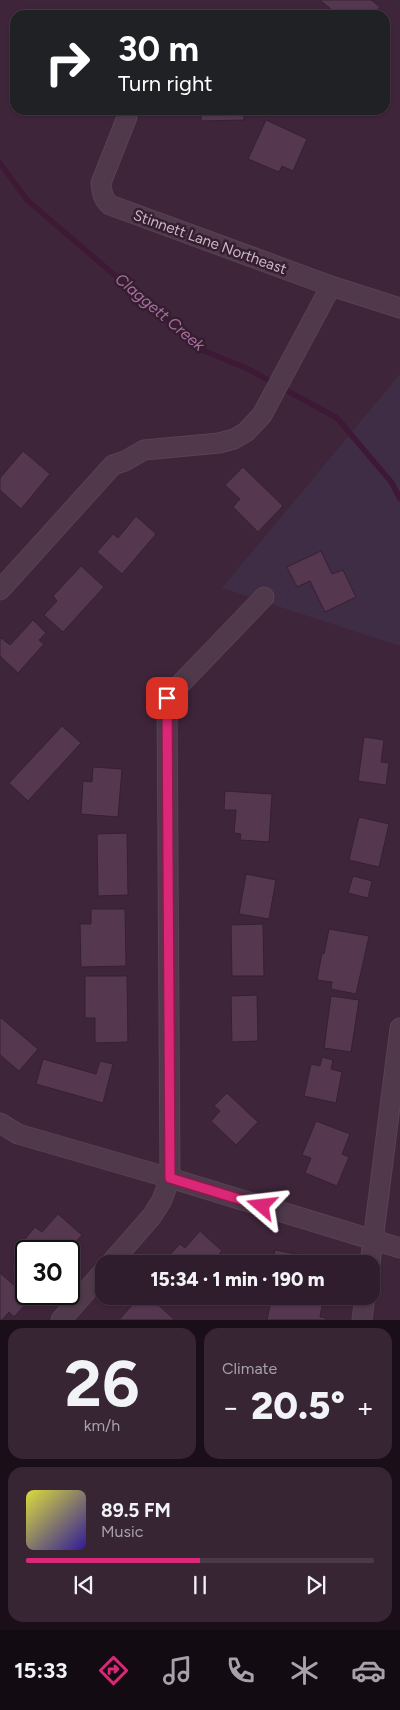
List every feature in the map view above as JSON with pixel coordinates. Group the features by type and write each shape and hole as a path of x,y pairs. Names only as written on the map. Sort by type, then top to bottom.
{"street":[{"name":"Stinnett Lane Northeast","path":"126,117 102,183 102,192 105,200 118,208 330,286 400,308"},
{"path":"0,590 113,465 125,461 144,450 219,443 234,439 246,432 262,415 330,286"},
{"path":"118,1255 152,1216 162,1200 170,1178 167,698 264,597"},
{"path":"371,1255 400,1028"},
{"path":"0,1123 18,1134 400,1248"},
{"path":"61,1320 95,1281"},
{"path":"362,1320 364,1305"}],"shaded area":[{"path":"400,374 400,646 222,588"}],"building":[{"path":"320,0 371,0 380,7 378,10 332,10"},
{"path":"201,115 244,115 244,120 201,121"},
{"path":"266,120 307,139 293,171 282,166 279,172 248,159"},
{"path":"23,451 50,474 21,509 0,490 0,478"},
{"path":"243,467 283,506 258,532 233,507 240,499 225,485"},
{"path":"136,516 156,534 122,574 97,552 113,534 118,538"},
{"path":"321,551 332,574 343,570 356,597 325,612 310,581 297,587 287,567"},
{"path":"81,566 104,587 63,632 44,615 57,601 53,596"},
{"path":"33,620 46,633 39,640 44,644 18,673 0,656 0,639 10,645"},
{"path":"62,726 81,743 28,801 9,783"},
{"path":"364,737 384,740 381,762 389,763 386,785 358,781"},
{"path":"93,767 122,769 118,817 81,814 83,781 92,782"},
{"path":"225,791 272,794 269,842 240,840 241,834 234,833 236,810 224,810"},
{"path":"359,817 389,824 379,867 349,860"},
{"path":"127,833 128,895 98,896 97,834"},
{"path":"246,874 276,880 269,919 239,914"},
{"path":"353,876 372,881 368,898 348,893"},
{"path":"91,909 125,909 126,966 81,967 80,924 91,924"},
{"path":"263,924 264,976 232,976 231,925"},
{"path":"329,929 369,936 356,994 331,989 332,982 317,980"},
{"path":"85,976 127,976 128,1042 95,1043 95,1018 85,1018"},
{"path":"257,995 258,1041 232,1042 231,996"},
{"path":"331,996 359,1000 351,1052 324,1048"},
{"path":"0,1017 38,1049 19,1071 0,1055"},
{"path":"322,1057 333,1060 331,1069 342,1072 336,1103 304,1096 311,1064 320,1066"},
{"path":"43,1059 96,1074 100,1061 113,1064 103,1103 36,1084"},
{"path":"227,1093 258,1122 236,1145 211,1121 220,1111 214,1106"},
{"path":"316,1121 350,1134 342,1154 349,1157 337,1186 305,1173 311,1158 302,1155"},
{"path":"58,1214 82,1235 78,1240 24,1240 35,1227 42,1232"},
{"path":"200,1231 222,1251 218,1255 170,1255 180,1244 185,1248"},
{"path":"275,1250 302,1255 274,1255"},
{"path":"0,1273 15,1286 15,1305 25,1305 14,1317 9,1312 0,1320"},
{"path":"132,1305 158,1305 175,1320 119,1320"},
{"path":"270,1305 322,1305 320,1317 326,1318 326,1320 267,1320"}],"waterway":[{"name":"Claggett Creek","path":"0,163 27,200 202,350 248,369 337,418 392,483 400,499"}],"route":[{"path":"167,698 170,1178 262,1206"}]}
